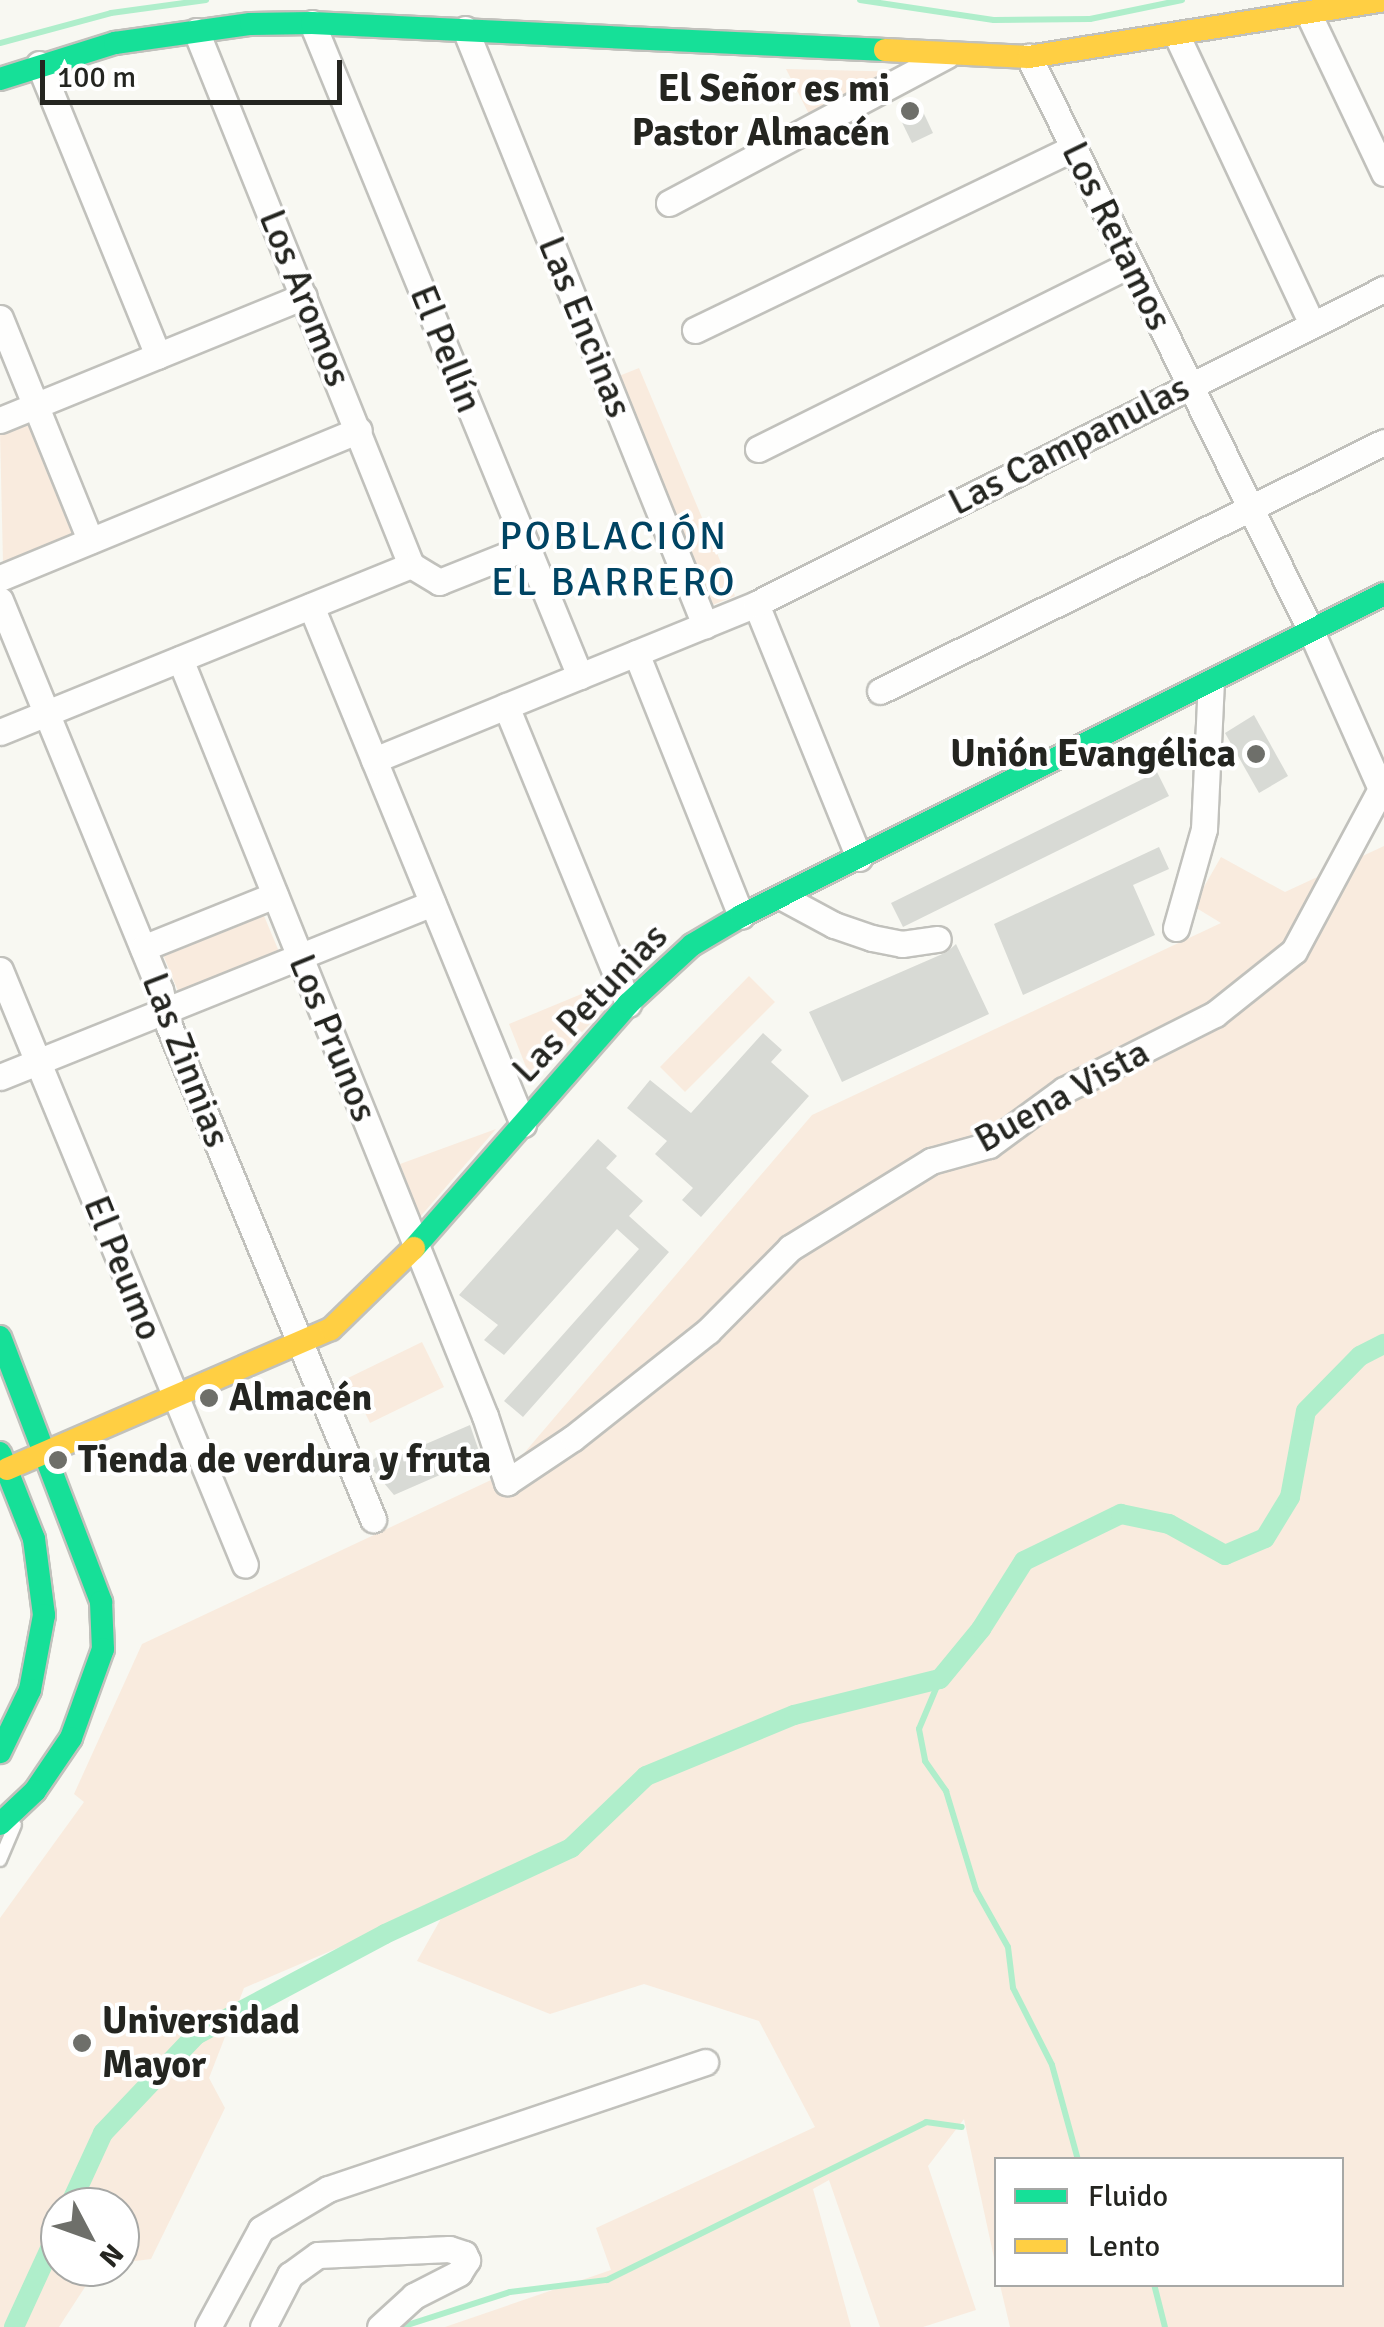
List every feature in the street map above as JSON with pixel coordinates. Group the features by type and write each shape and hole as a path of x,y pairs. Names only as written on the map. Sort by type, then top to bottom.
{"street":[{"path":"0,78 115,43 196,30 312,23 1029,57 1384,0"},
{"path":"1309,15 1384,173"},
{"name":"El Pellín","path":"312,23 580,676"},
{"name":"Los Aromos","path":"196,30 412,566"},
{"name":"Las Encinas","path":"465,30 705,624"},
{"path":"1177,36 1312,324"},
{"path":"669,203 946,56"},
{"name":"Los Retamos","path":"1029,57 1311,631"},
{"path":"40,64 158,356"},
{"path":"695,330 1074,148"},
{"path":"758,449 1130,264"},
{"name":"Las Campanulas","path":"374,760 756,604 1384,288"},
{"path":"0,420 304,296"},
{"path":"0,318 90,540"},
{"path":"0,578 359,430"},
{"path":"880,690 1384,442"},
{"path":"0,732 412,566 438,582 527,546"},
{"name":"Las Petunias","path":"3,1461 46,1450 176,1398 301,1344 342,1319 676,956 741,916 1384,594"},
{"name":"Las Zinnias","path":"0,600 373,1519"},
{"path":"756,604 859,858"},
{"path":"312,606 522,1124"},
{"name":"Buena Vista","path":"485,1416 507,1482 572,1438 708,1330 790,1248 930,1160 989,1145 1064,1090 1215,1014 1294,951 1382,790 1311,631"},
{"path":"636,653 741,916"},
{"name":"Los Prunos","path":"180,659 485,1416"},
{"path":"1176,928 1204,829 1211,683"},
{"path":"506,706 628,1004"},
{"path":"143,948 276,895"},
{"path":"782,896 834,925 872,938 902,944 938,939"},
{"path":"0,1077 432,903"},
{"name":"El Peumo","path":"0,970 246,1565"},
{"path":"0,1337 101,1602 102,1648 85,1708 54,1766 20,1809 0,1824"},
{"path":"0,1752 30,1690 42,1640 44,1590 34,1540 3,1461"},
{"path":"30,1690 54,1714 85,1708"},
{"path":"208,2327 261,2229 328,2189 705,2062"},
{"path":"263,2327 290,2275 318,2255 449,2249 464,2254 467,2260 459,2272 402,2305 380,2327"}],"lane":[{"path":"0,1860 20,1809"}],"shaded area":[{"path":"786,69 907,72 813,122"},
{"path":"639,368 735,596 710,606 614,378"},
{"path":"33,418 80,531 3,563 0,432"},
{"path":"1384,846 1384,2327 1010,2327 1000,2287 1344,2287 1344,2157 994,2157 994,2258 964,2119 928,2166 976,2310 923,2327 880,2327 829,2180 813,2189 851,2327 445,2327 611,2270 596,2228 815,2127 759,2021 644,1984 550,2014 417,1961 452,1899 244,1988 209,2078 225,2108 151,2259 140,2260 140,2187 40,2187 40,2287 85,2287 59,2327 0,2327 0,1918 84,1802 74,1794 142,1644 508,1472 812,1115 1221,923 1193,906 1221,857 1285,892"},
{"path":"262,911 280,954 180,996 162,952"},
{"path":"749,976 775,1002 685,1092 660,1067"},
{"path":"608,983 615,999 532,1082 509,1024"},
{"path":"496,1129 420,1217 400,1164"},
{"path":"422,1342 444,1387 370,1423 348,1378"}],"building":[{"path":"917,99 933,133 912,143 896,110"},
{"name":"Unión Evangélica","path":"1254,715 1288,776 1259,793 1225,733"},
{"path":"1157,772 1169,796 903,927 891,903"},
{"path":"1159,847 1169,869 1133,885 1155,935 1023,995 994,924"},
{"path":"956,944 989,1014 842,1082 809,1012 947,952"},
{"path":"763,1033 782,1050 771,1062 809,1096 701,1217 682,1200 693,1188 655,1154 667,1141 627,1108 650,1080 691,1113"},
{"path":"598,1139 617,1156 606,1168 643,1201 629,1216 669,1252 523,1417 504,1401 639,1249 617,1229 504,1355 484,1340 498,1325 459,1295"},
{"path":"470,1425 481,1457 394,1495 368,1464 385,1450 398,1456"}],"waterway":[{"path":"0,43 111,13 206,0"},
{"path":"860,0 994,20 1090,19 1182,0"},
{"path":"78,2187 103,2133 196,2035 385,1934 571,1848 646,1776 794,1715 940,1679 981,1629 1024,1561 1121,1514 1169,1524 1225,1555 1265,1538 1290,1497 1306,1411 1360,1356 1384,1344"},
{"path":"940,1679 919,1729 925,1761 946,1791 976,1890 1008,1947 1013,1988 1052,2065 1077,2157"},
{"path":"401,2327 510,2292 607,2280 926,2122 962,2127"},
{"path":"14,2327 40,2270"},
{"path":"1155,2287 1165,2327"}],"traffic: fast":[{"path":"0,79 115,43 251,24 312,23 885,50"},
{"path":"414,1248 628,1004 692,945 741,916 1384,594"},
{"path":"0,1337 101,1602 103,1649 71,1738 35,1791 0,1824"},
{"path":"0,1453 34,1539 44,1615 30,1690 0,1752"}],"traffic: slow":[{"path":"885,50 1029,57 1384,0"},
{"path":"7,1469 331,1329 414,1248"}],"place":[{"name":"El Señor es mi Pastor Almacén","path":"910,111"},
{"name":"Unión Evangélica","path":"1256,754"},
{"name":"Almacén","path":"209,1398"},
{"name":"Tienda de verdura y fruta","path":"58,1460"},
{"name":"Universidad Mayor","path":"82,2043"}],"district":[{"name":"POBLACIÓN EL BARRERO","path":"614,559"}]}
